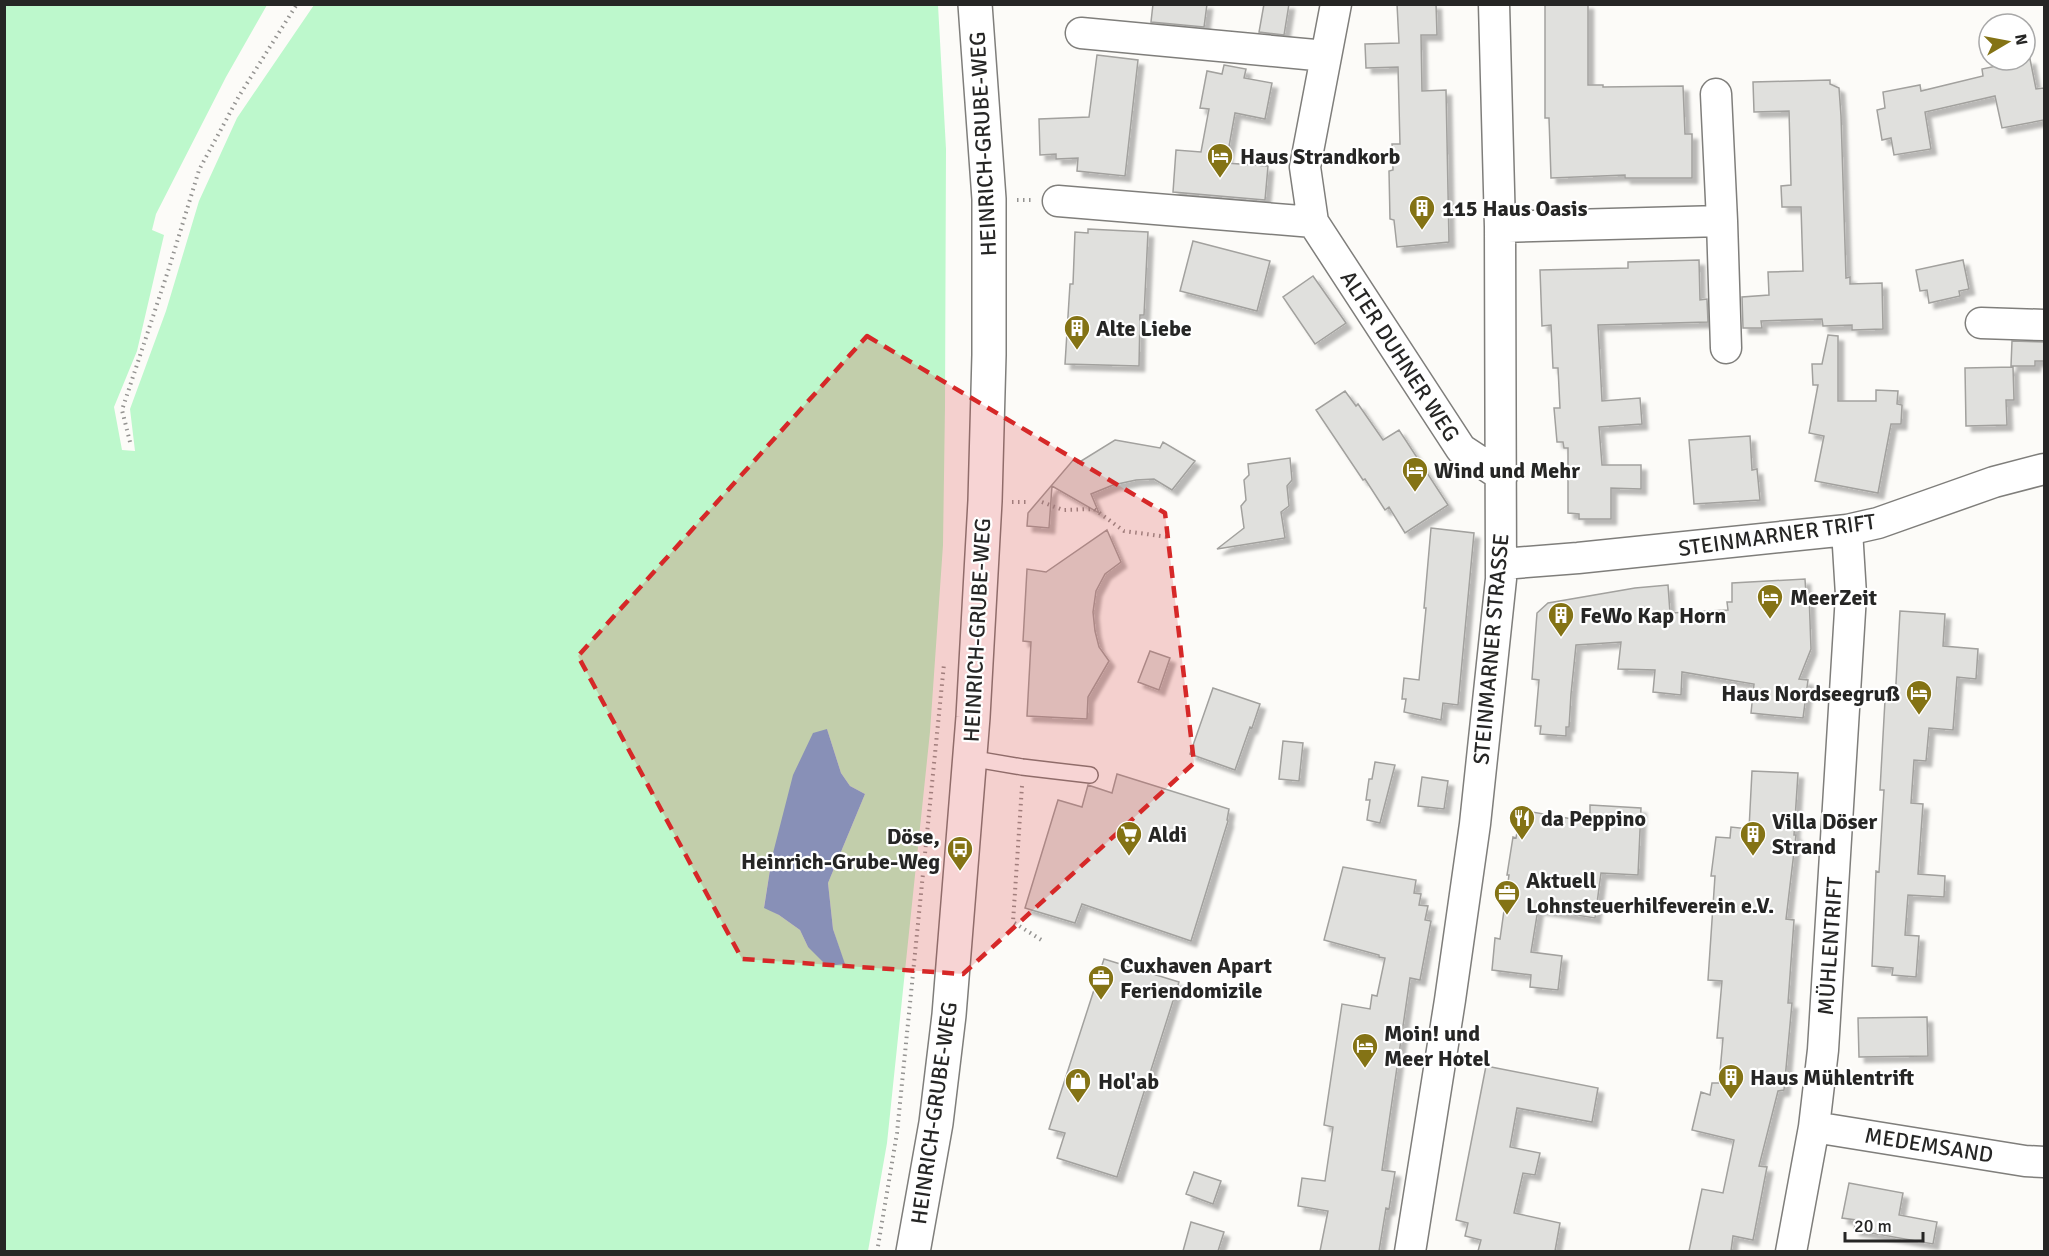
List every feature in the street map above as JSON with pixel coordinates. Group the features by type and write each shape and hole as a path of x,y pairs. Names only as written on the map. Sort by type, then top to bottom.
{"street":[{"name":"HEINRICH-GRUBE-WEG","path":"913,1251 936,1123 949,1015 969,758 985,501 989,355 989,200 975,4"},
{"name":"ALTER DUHNER WEG","path":"1336,4 1305,167 1312,222 1461,449 1502,476"},
{"name":"STEINMARNER STRASSE","path":"1410,1251 1475,824 1502,564 1500,227 1494,4"},
{"path":"1081,33 1326,56"},
{"path":"1716,94 1726,348"},
{"path":"1058,201 1312,222"},
{"path":"1500,227 1722,221"},
{"path":"1981,323 2044,325"},
{"name":"STEINMARNER TRIFT","path":"1502,564 1847,530 1878,523 1994,482 2044,470"},
{"name":"MÜHLENTRIFT","path":"1791,1251 1814,1127 1823,1050 1851,595 1847,530"},
{"name":"MEDEMSAND","path":"1814,1127 2025,1161 2044,1162"}],"lane":[{"path":"969,758 1090,775"}],"path":[{"path":"130,442 122,410 199,170 239,96 297,4"},
{"path":"989,200 1058,201"},
{"path":"1042,502 1063,510 1094,509 1124,531 1168,537"},
{"path":"877,1251 897,1134 945,654"},
{"path":"1022,767 1022,801 1013,922 1043,941"}],"highlighted area":[{"path":"867,336 1165,513 1194,763 963,974 742,959 578,656"}],"green space":[{"path":"5,5 267,5 226,77 156,214 152,230 164,235 137,351 114,407 122,450 135,451 130,409 166,311 199,201 237,118 314,5 938,5 946,149 943,545 930,732 887,1143 868,1251 5,1252","holes":["827,729 841,773 850,786 865,794 828,883 833,929 844,963 808,947 800,930 764,907 772,857"]}],"water":[{"path":"827,729 841,773 850,786 865,794 828,883 833,929 845,964 827,966 808,947 800,930 779,915 764,908 772,857 793,775 813,733"}],"building":[{"path":"1153,4 1207,4 1204,27 1151,22"},
{"path":"1264,4 1289,4 1284,35 1259,32"},
{"path":"1397,4 1436,4 1437,35 1421,35 1422,91 1446,90 1449,242 1397,247 1394,220 1390,219 1389,171 1393,170 1392,144 1400,144 1398,67 1366,68 1365,44 1399,43"},
{"path":"1545,4 1588,4 1588,85 1603,85 1603,87 1683,86 1685,134 1692,134 1692,178 1625,178 1625,175 1551,178 1549,118 1545,118"},
{"path":"1097,55 1138,60 1125,176 1077,171 1078,158 1056,159 1056,154 1040,155 1039,119 1089,117"},
{"path":"1224,65 1246,69 1244,78 1272,83 1265,119 1235,113 1226,163 1268,166 1265,200 1173,192 1176,150 1201,152 1209,109 1200,108 1207,71 1222,74"},
{"path":"1982,72 2033,72 2036,89 2044,88 2044,120 2002,128 1995,96 1925,112 1931,149 1894,155 1891,138 1882,140 1877,110 1885,108 1883,92 1920,85 1921,91 1983,76"},
{"path":"1830,80 1830,84 1839,88 1846,278 1850,277 1850,284 1882,283 1883,329 1852,330 1852,325 1823,326 1822,319 1761,321 1762,328 1743,328 1742,297 1769,295 1768,272 1803,271 1801,207 1782,207 1781,186 1791,185 1789,111 1754,112 1753,82"},
{"path":"1088,229 1148,232 1144,315 1140,315 1139,366 1065,364 1070,284 1073,284 1075,232 1088,233"},
{"path":"1193,241 1270,261 1257,311 1180,291"},
{"path":"1699,260 1700,300 1707,299 1708,322 1598,325 1602,401 1640,398 1642,424 1599,427 1602,465 1641,465 1641,489 1611,488 1611,519 1579,519 1579,514 1568,513 1568,448 1564,448 1563,442 1557,442 1554,408 1560,408 1558,368 1553,368 1551,325 1542,326 1540,270 1628,268 1628,262"},
{"path":"1963,260 1969,289 1959,291 1960,296 1929,303 1927,290 1920,291 1916,270"},
{"path":"1313,276 1346,323 1315,344 1283,297"},
{"path":"1828,335 1838,336 1838,401 1876,401 1876,390 1898,391 1897,404 1902,405 1901,424 1891,424 1878,493 1815,481 1824,436 1809,433 1818,385 1813,385 1812,364 1822,364"},
{"path":"2012,341 2044,342 2044,361 2035,361 2035,366 2011,366"},
{"path":"2013,367 2014,400 2006,400 2007,425 1966,426 1965,368"},
{"path":"1345,391 1356,406 1358,404 1383,440 1399,430 1448,505 1405,533 1389,507 1385,510 1365,479 1363,480 1316,410"},
{"path":"1750,436 1752,470 1757,469 1760,500 1694,504 1689,440"},
{"path":"1115,440 1160,448 1163,442 1195,461 1172,490 1154,479 1113,485 1091,494 1099,513 1052,486 1049,528 1027,526 1028,513 1074,459 1078,463"},
{"path":"1290,458 1292,480 1287,486 1289,506 1281,512 1285,538 1217,549 1244,528 1241,506 1246,500 1244,480 1249,475 1248,464"},
{"path":"1431,528 1474,533 1458,705 1443,703 1441,720 1404,712 1406,699 1402,699 1404,678 1419,680"},
{"path":"1107,530 1121,562 1105,574 1096,591 1093,612 1095,631 1099,647 1109,661 1088,697 1087,719 1027,716 1031,642 1023,641 1027,569 1046,572"},
{"path":"1805,579 1806,595 1809,594 1811,649 1799,679 1808,680 1803,718 1751,713 1754,684 1682,672 1681,695 1653,692 1655,670 1618,669 1621,642 1576,645 1569,727 1566,727 1566,736 1540,734 1541,726 1535,726 1539,680 1532,679 1537,613 1548,603 1635,588 1668,585 1670,613 1728,610 1727,602 1732,602 1732,583"},
{"path":"1900,611 1945,614 1943,646 1978,649 1976,679 1957,677 1953,730 1929,728 1926,761 1914,760 1911,803 1923,804 1918,874 1945,876 1944,897 1908,895 1905,935 1919,936 1916,977 1892,975 1893,968 1872,966 1876,871 1879,872 1884,790 1880,790 1885,700 1895,701"},
{"path":"1150,651 1170,658 1159,690 1138,682"},
{"path":"1213,688 1260,704 1235,770 1190,754"},
{"path":"1283,741 1303,743 1299,781 1279,779"},
{"path":"1375,762 1395,765 1380,823 1367,820 1370,800 1366,800 1369,779 1372,779"},
{"path":"1752,771 1798,773 1794,835 1796,835 1786,919 1794,920 1788,1003 1792,1003 1784,1090 1778,1091 1759,1166 1767,1167 1753,1240 1733,1236 1731,1251 1689,1251 1702,1189 1723,1193 1734,1140 1692,1130 1701,1092 1710,1095 1712,1083 1719,1083 1723,1038 1717,1038 1722,981 1708,980 1715,876 1711,876 1716,837 1730,838 1731,827 1749,829"},
{"name":"Aldi","path":"1117,774 1229,809 1228,821 1191,941 1082,904 1075,923 1025,908 1058,800 1082,807 1088,785 1112,793"},
{"path":"1422,777 1448,781 1444,809 1418,806"},
{"path":"1590,805 1641,808 1638,875 1601,873 1595,918 1538,909 1531,952 1562,956 1558,990 1530,987 1531,975 1492,970 1495,938 1500,939 1513,837 1516,838 1521,810 1590,822"},
{"path":"1343,867 1416,880 1414,893 1421,894 1419,905 1428,906 1425,920 1431,921 1420,980 1410,978 1382,1170 1395,1172 1379,1251 1320,1251 1328,1211 1298,1206 1302,1178 1325,1181 1333,1127 1324,1125 1342,1004 1370,1009 1372,995 1377,996 1385,958 1324,940"},
{"path":"1104,959 1179,982 1117,1177 1057,1158 1065,1133 1049,1129"},
{"path":"1927,1017 1928,1056 1859,1057 1858,1018"},
{"path":"1486,1066 1598,1088 1592,1122 1517,1108 1510,1147 1540,1153 1535,1175 1523,1173 1514,1213 1560,1223 1555,1251 1478,1251 1481,1240 1465,1236 1468,1223 1456,1220"},
{"path":"1194,1172 1221,1181 1213,1204 1186,1194"},
{"path":"1849,1183 1903,1193 1899,1215 1937,1222 1933,1244 1854,1230 1856,1220 1842,1218"},
{"path":"1191,1222 1224,1232 1218,1251 1183,1251"}],"place":[{"name":"Haus Strandkorb","path":"1220,179"},
{"name":"115 Haus Oasis","path":"1422,231"},
{"name":"Alte Liebe","path":"1077,351"},
{"name":"Wind und Mehr","path":"1415,493"},
{"name":"MeerZeit","path":"1770,620"},
{"name":"FeWo Kap Horn","path":"1561,638"},
{"name":"Haus Nordseegruß","path":"1919,716"},
{"name":"da Peppino","path":"1522,841"},
{"name":"Aldi","path":"1129,857"},
{"name":"Villa Döser Strand","path":"1753,857"},
{"name":"Döse, Heinrich-Grube-Weg","path":"960,872"},
{"name":"Aktuell Lohnsteuerhilfeverein e.V.","path":"1507,916"},
{"name":"Cuxhaven Apart Feriendomizile","path":"1101,1001"},
{"name":"Moin! und Meer Hotel","path":"1365,1069"},
{"name":"Haus Mühlentrift","path":"1731,1100"},
{"name":"Hol'ab","path":"1078,1104"}]}
